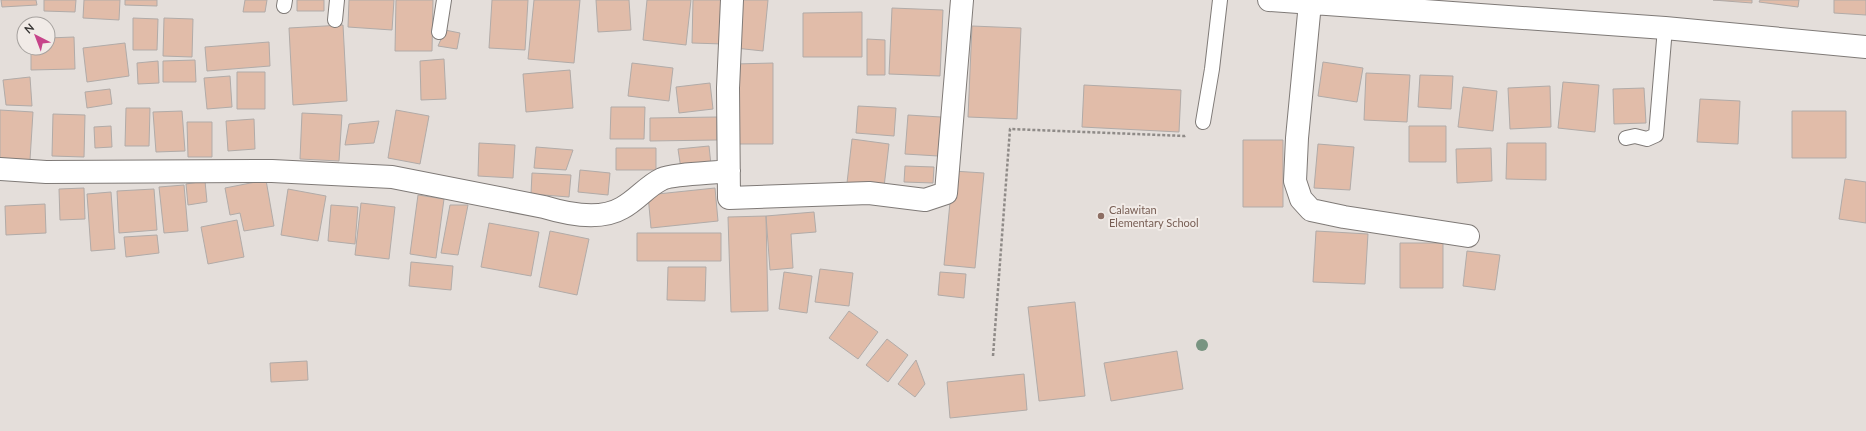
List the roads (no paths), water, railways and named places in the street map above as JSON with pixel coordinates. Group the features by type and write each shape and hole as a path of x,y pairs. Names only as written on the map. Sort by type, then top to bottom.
{"street":[{"path":"732,0 728,88 729,198 869,193 925,200 946,193 962,0"},
{"path":"1269,0 1310,3 1428,6 1866,47"},
{"path":"1310,3 1297,138 1295,181 1301,200 1311,210 1344,217 1468,236"},
{"path":"0,169 46,172 272,172 392,177 560,211 587,215 606,214 622,208 649,186 663,178 729,171"}],"lane":[{"path":"335,20 337,0"},
{"path":"439,32 444,0"},
{"path":"1203,122 1212,69 1220,0"},
{"path":"1626,138 1635,136 1647,139 1656,135 1665,28"}],"place":[{"name":"Calawitan Elementary School","path":"1101,216"}]}
